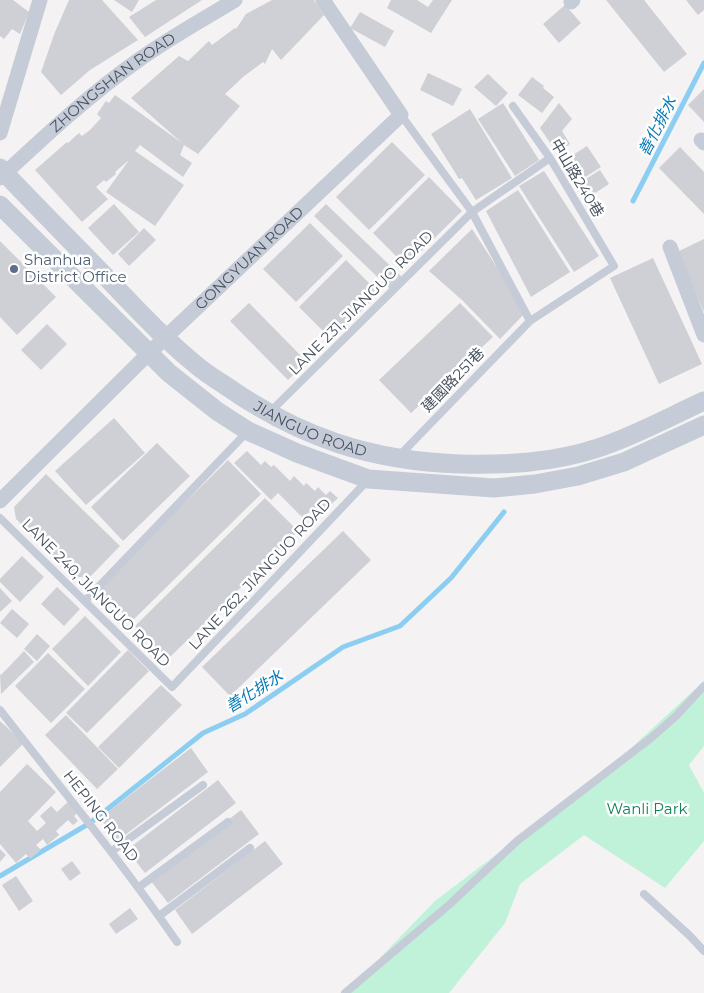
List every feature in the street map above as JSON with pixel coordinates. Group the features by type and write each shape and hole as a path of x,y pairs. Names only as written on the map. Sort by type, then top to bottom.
{"street":[{"path":"0,133 40,0"},
{"name":"ZHONGSHAN ROAD","path":"2,173 119,74 168,40 235,0"},
{"path":"322,0 401,116"},
{"name":"GONGYUAN ROAD","path":"0,501 149,353 401,116"},
{"name":"JIANGUO ROAD","path":"2,173 165,338 196,366 269,414 318,438 370,454 397,459 435,463 521,464 549,460 619,441 704,402"},
{"name":"JIANGUO ROAD","path":"0,204 169,373 217,411 248,431 297,454 368,479 494,488 535,484 578,476 624,462 704,425"},
{"path":"670,247 704,335"}],"lane":[{"name":"中山路240巷","path":"513,106 550,158 614,266"},
{"path":"401,116 472,212 530,321"},
{"name":"LANE 231, JIANGUO ROAD","path":"269,414 472,212 550,158"},
{"name":"建國路251巷","path":"397,459 530,321 614,266"},
{"path":"85,601 248,431"},
{"name":"LANE 262, JIANGUO ROAD","path":"172,687 368,479"},
{"name":"LANE 240, JIANGUO ROAD","path":"0,518 172,687"},
{"path":"345,993 450,904 517,841 651,738 676,716 704,686"},
{"name":"HEPING ROAD","path":"0,710 78,811 112,851 177,942"},
{"path":"112,851 203,785"},
{"path":"139,887 228,822"},
{"path":"159,916 250,848"},
{"path":"644,894 704,951"}],"green space":[{"name":"Wanli Park","path":"704,681 704,746 689,765 704,793 704,841 665,888 584,835 520,884 505,923 449,993 346,993 435,901 605,772"}],"building":[{"path":"0,0 13,0 29,12 20,34 12,29 4,39 0,36"},
{"path":"69,0 102,0 138,40 90,70 61,95 41,72"},
{"path":"114,0 139,0 132,12"},
{"path":"156,0 202,0 145,37 129,17"},
{"path":"272,0 314,0 324,15 281,60 272,49 265,64 263,62 243,77 225,94 240,106 198,154 184,145 180,155 192,163 183,177 140,145 135,151 184,185 155,226 106,192 129,160 115,172 116,174 106,182 104,180 96,187 108,199 82,222 35,170 79,133 82,136 90,130 101,118 97,114 106,101 109,103 115,95 182,143 131,98 179,56 188,61 209,41 212,45 236,29 246,14"},
{"path":"391,0 417,0 428,7 433,0 452,0 431,33 387,8"},
{"path":"606,0 644,0 687,54 664,72"},
{"path":"686,0 704,0 704,10 698,15"},
{"path":"565,5 581,23 559,43 543,24"},
{"path":"360,12 394,31 385,47 350,28"},
{"path":"428,73 462,89 453,106 420,90"},
{"path":"488,74 508,93 496,106 474,87"},
{"path":"532,77 554,97 542,113 518,95"},
{"path":"704,89 704,122 688,105"},
{"path":"503,103 539,160 515,176 478,119"},
{"path":"559,103 572,119 562,131 570,144 557,153 540,128"},
{"path":"470,109 512,178 476,200 462,178 459,179 431,134"},
{"path":"392,142 425,175 369,230 336,197"},
{"path":"587,146 601,167 576,183 562,162"},
{"path":"680,147 704,172 704,214 659,168"},
{"path":"600,170 609,184 589,197 587,194 583,197 575,186"},
{"path":"544,171 599,256 574,272 519,186"},
{"path":"429,177 462,211 406,266 373,233"},
{"path":"518,190 570,272 531,297 486,211"},
{"path":"114,204 139,232 113,255 88,228"},
{"path":"326,204 403,278 391,290 314,216"},
{"path":"310,223 343,256 296,302 263,269"},
{"path":"144,228 156,240 129,266 118,254"},
{"path":"472,229 526,312 500,339 463,301 429,271"},
{"path":"704,239 704,312 677,252"},
{"name":"Shanhua District Office","path":"0,241 56,297 17,335 0,317"},
{"path":"653,258 702,364 659,384 610,278"},
{"path":"346,260 379,293 332,340 299,307"},
{"path":"249,303 307,362 288,380 230,321"},
{"path":"460,303 493,337 411,413 379,380"},
{"path":"47,324 67,344 41,370 21,350"},
{"path":"114,418 145,453 86,505 55,471"},
{"path":"157,443 190,476 123,541 91,507"},
{"path":"247,451 261,465 265,461 271,467 274,465 290,481 294,476 304,486 306,483 315,491 318,487 326,495 330,491 338,498 316,519 309,512 303,518 278,493 271,500 234,463"},
{"path":"228,460 261,494 131,622 98,588"},
{"path":"46,474 120,546 90,577 74,577 16,519 14,507"},
{"path":"265,498 298,531 168,659 135,626"},
{"path":"343,531 371,560 230,696 202,667"},
{"path":"22,556 44,577 20,602 0,582 0,579"},
{"path":"57,587 80,609 64,626 41,604"},
{"path":"0,588 12,601 0,612"},
{"path":"12,609 29,624 17,638 0,623"},
{"path":"85,616 121,652 88,686 52,649"},
{"path":"37,634 50,646 37,661 24,649"},
{"path":"128,650 149,671 87,733 66,713"},
{"path":"24,651 34,662 1,694 0,674"},
{"path":"48,653 85,689 51,723 15,686"},
{"path":"161,685 182,705 119,768 98,747"},
{"path":"66,715 118,769 97,789 45,735"},
{"path":"0,721 24,743 0,767"},
{"path":"191,748 208,772 117,841 100,818"},
{"path":"27,764 56,792 28,821 37,831 46,823 40,816 51,806 57,812 70,800 80,810 74,816 78,821 73,825 68,820 56,831 59,835 47,845 43,839 36,845 41,850 30,859 26,854 16,863 0,844 0,792"},
{"path":"218,780 236,803 145,873 127,850"},
{"path":"241,810 259,834 168,903 150,880"},
{"path":"265,841 283,864 192,934 175,910"},
{"path":"0,849 6,855 0,862"},
{"path":"72,861 81,873 70,881 61,869"},
{"path":"16,876 33,901 19,911 2,885"},
{"path":"130,908 138,919 116,934 109,924"}],"waterway":[{"name":"善化排水","path":"633,201 704,63"},
{"name":"善化排水","path":"0,876 90,823 203,733 245,714 343,647 400,626 451,578 504,512"}],"place":[{"name":"Shanhua District Office","path":"14,269"}]}
